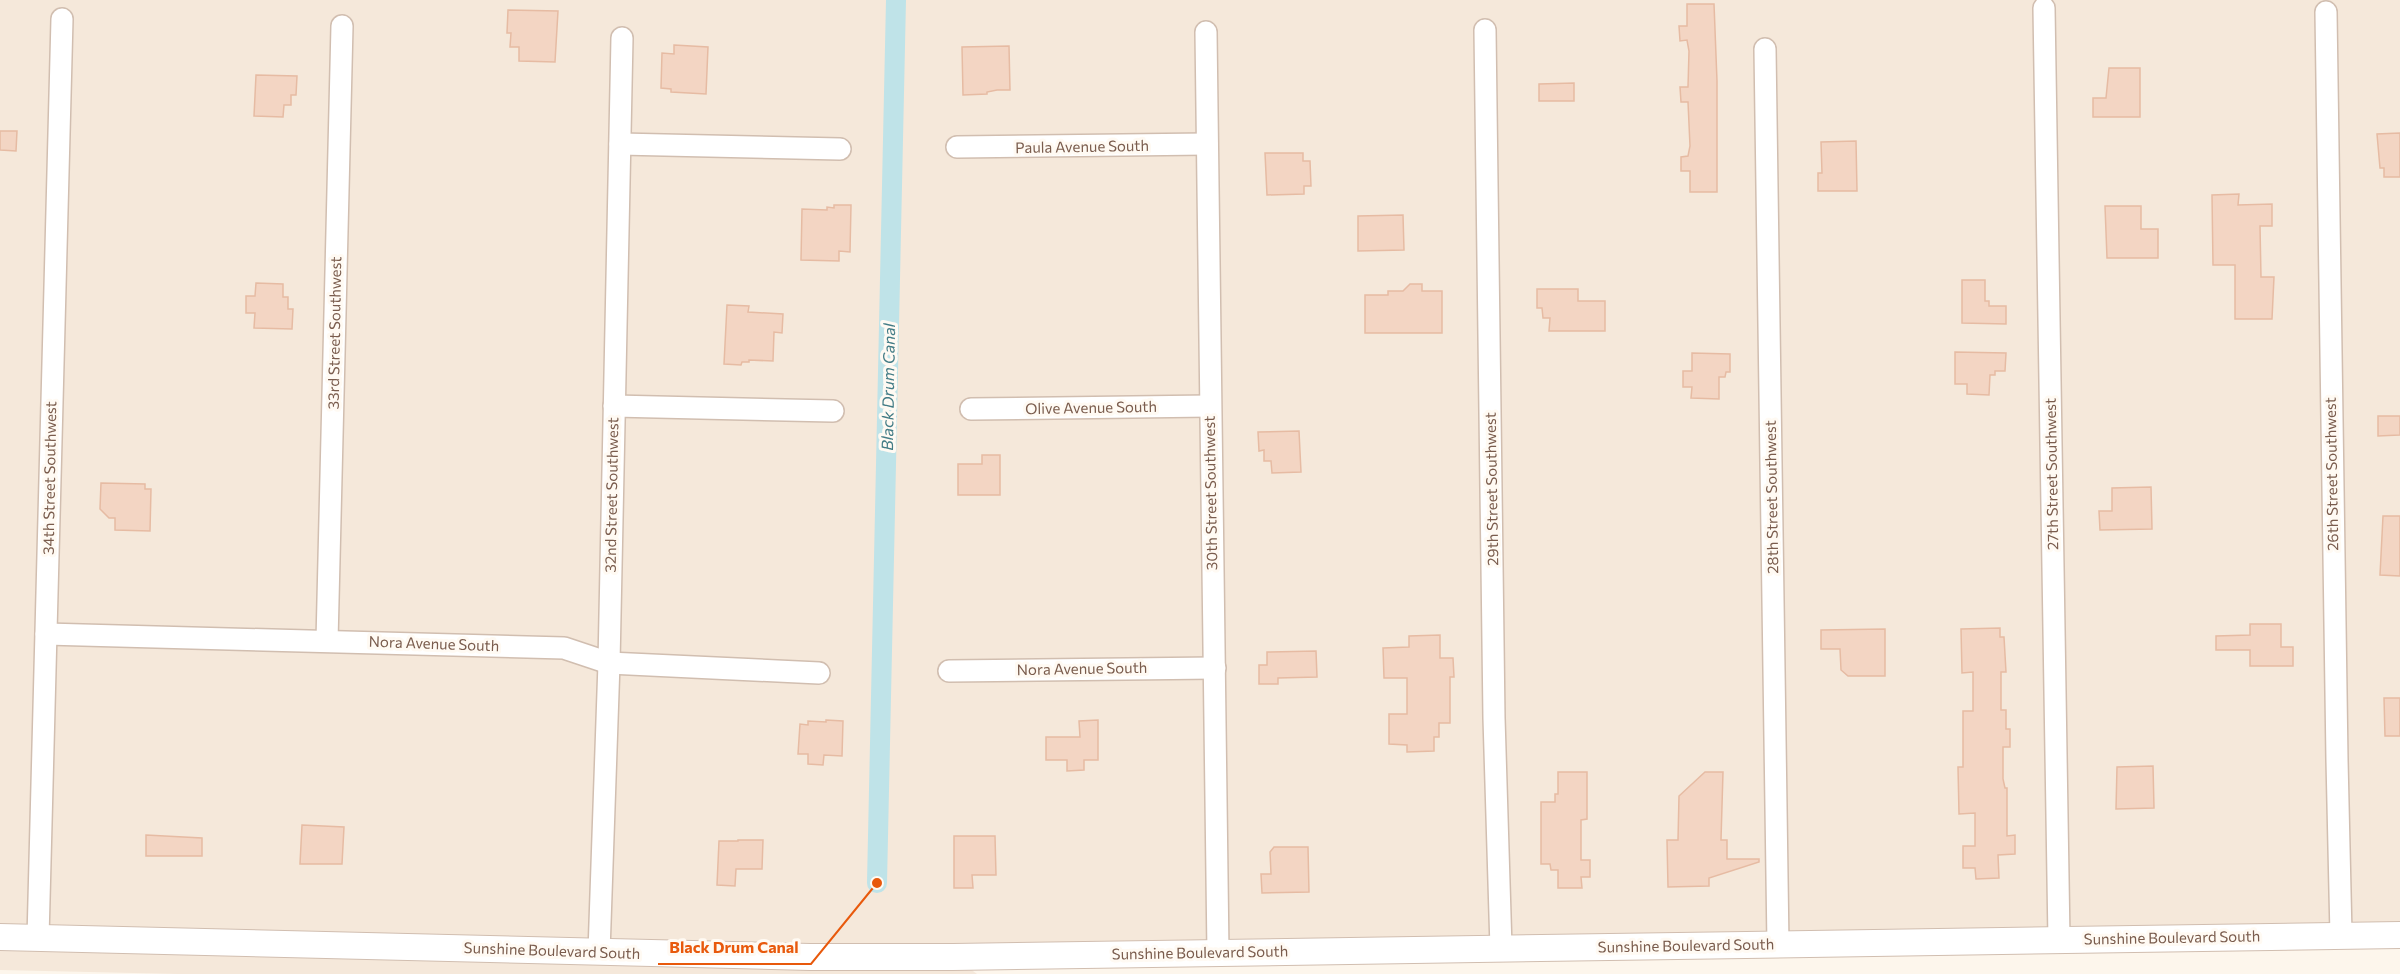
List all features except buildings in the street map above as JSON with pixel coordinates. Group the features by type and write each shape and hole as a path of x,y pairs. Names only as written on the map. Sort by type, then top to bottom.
{"street":[{"name":"27th Street Southwest","path":"2044,8 2059,940"},
{"name":"26th Street Southwest","path":"2326,12 2337,760 2342,935"},
{"name":"34th Street Southwest","path":"38,938 62,19"},
{"name":"33rd Street Southwest","path":"327,641 342,26"},
{"name":"29th Street Southwest","path":"1485,30 1494,718 1501,948"},
{"name":"30th Street Southwest","path":"1206,32 1218,953"},
{"name":"32nd Street Southwest","path":"599,952 609,663 622,38"},
{"name":"28th Street Southwest","path":"1765,49 1778,945"},
{"path":"620,144 840,149"},
{"name":"Paula Avenue South","path":"957,147 1207,144"},
{"path":"614,406 833,411"},
{"name":"Olive Avenue South","path":"971,410 1210,406"},
{"name":"Nora Avenue South","path":"46,634 564,648 609,663 819,673"},
{"name":"Nora Avenue South","path":"949,671 1215,668"},
{"name":"Sunshine Boulevard South","path":"0,937 840,957 1778,945 2400,934"}],"shaded area":[{"path":"0,0 2400,0 2400,925 810,947 0,927"},
{"path":"0,947 969,968 977,974 178,974 0,970"}],"waterway":[{"name":"Black Drum Canal","path":"877,883 896,0"}],"place":[{"name":"Black Drum Canal","path":"877,883"}]}
